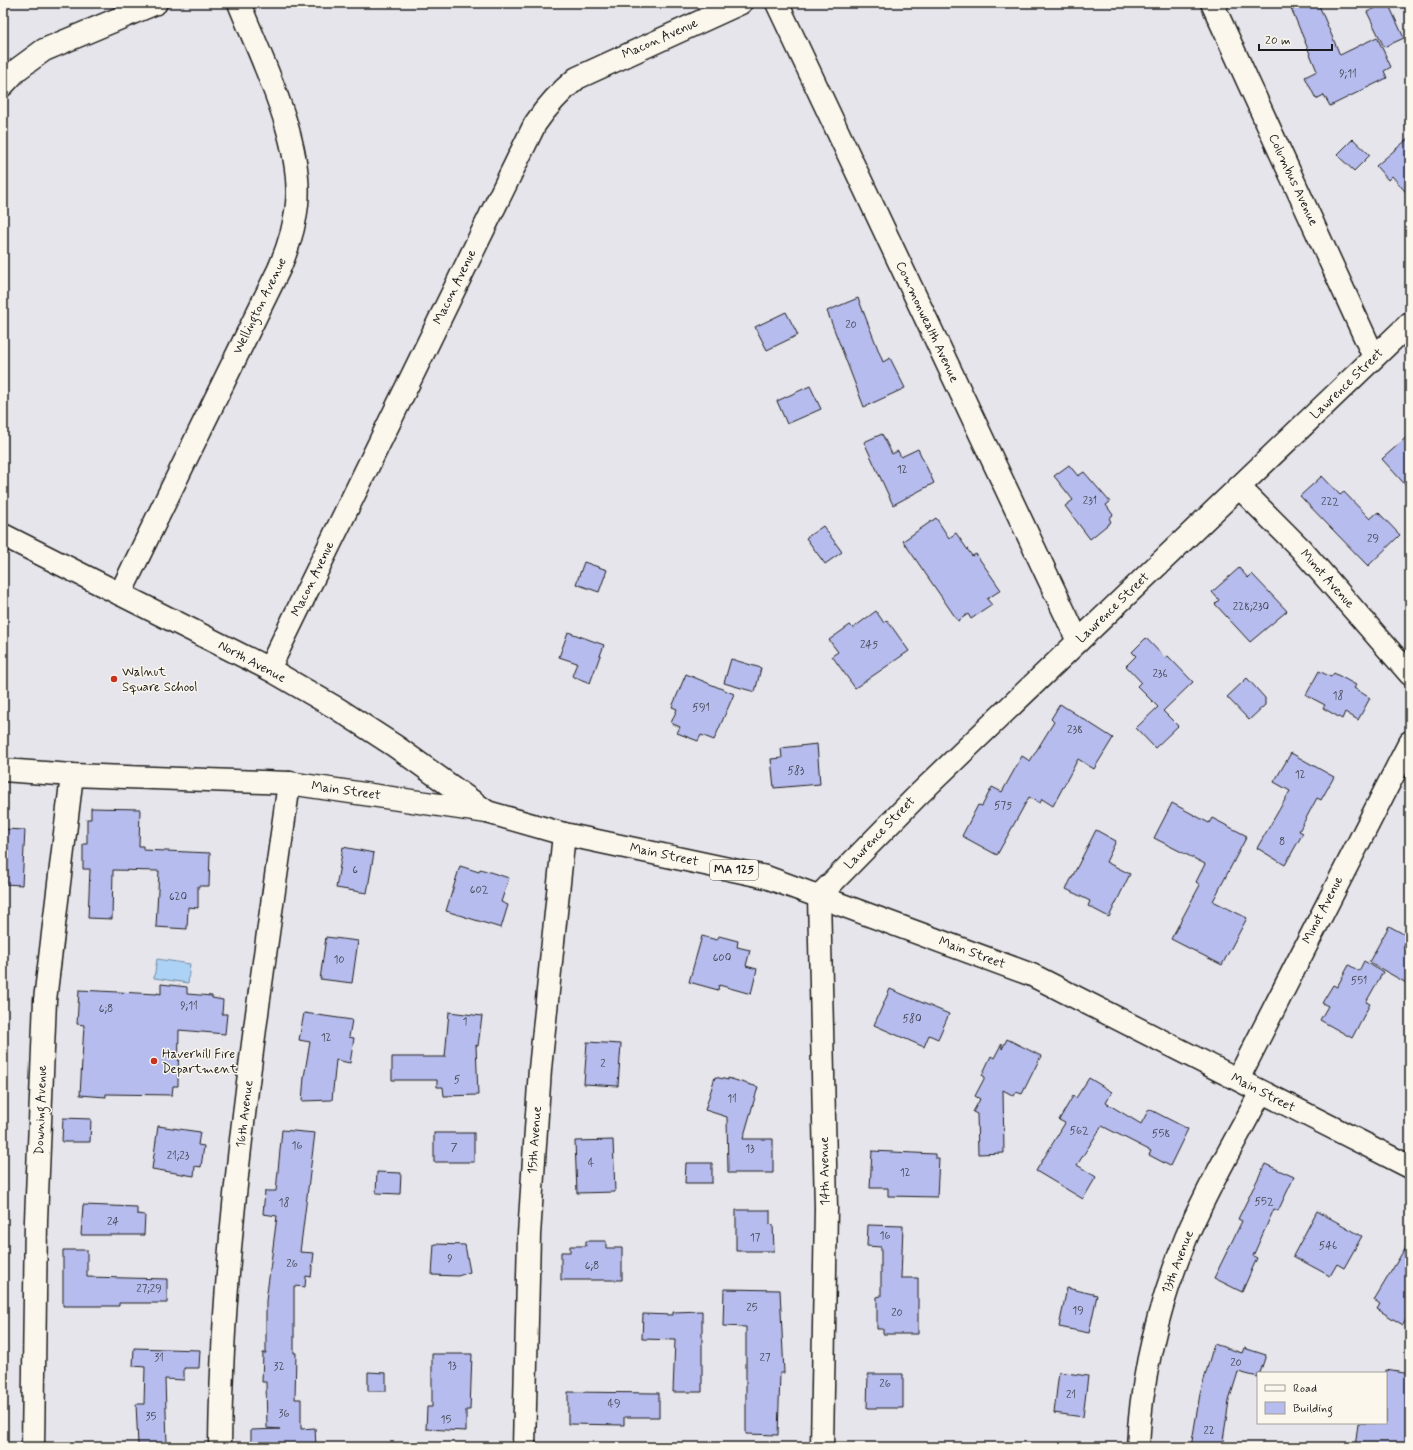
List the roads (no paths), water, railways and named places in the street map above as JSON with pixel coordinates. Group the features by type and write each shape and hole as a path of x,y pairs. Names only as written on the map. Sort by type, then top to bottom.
{"street":[{"path":"3,85 18,69 44,50 156,3"},
{"name":"Wellington Avenue","path":"120,594 279,269 292,235 296,218 296,174 290,135 239,3"},
{"name":"Macon Avenue","path":"269,669 535,124 546,107 562,90 583,75 741,3"},
{"name":"Commonwealth Avenue","path":"777,3 1078,641"},
{"name":"Columbus Avenue","path":"1212,3 1374,357"},
{"name":"Lawrence Street","path":"819,896 917,796 1410,323"},
{"name":"Minot Avenue","path":"1239,487 1300,548 1410,674"},
{"name":"North Avenue","path":"3,535 269,669 338,709 395,746 487,812"},
{"name":"Minot Avenue","path":"1238,1080 1410,742"},
{"name":"Main Street","path":"3,770 72,775 289,783 487,812 564,834 766,877 1032,975 1410,1167"},
{"name":"Downing Avenue","path":"33,1447 36,1220 45,1000 72,775"},
{"name":"16th Avenue","path":"220,1447 220,1402 232,1206 289,783"},
{"name":"15th Avenue","path":"524,1447 529,1235 540,1069 564,834"},
{"name":"14th Avenue","path":"819,896 826,1208 822,1447"},
{"name":"13th Avenue","path":"1138,1447 1139,1423 1149,1358 1159,1315 1169,1283 1199,1211 1261,1092"}],"water":[{"path":"157,959 190,964 188,983 154,978"}],"place":[{"name":"Walnut Square School","path":"114,679"},
{"name":"Haverhill Fire Department","path":"154,1061"}]}
